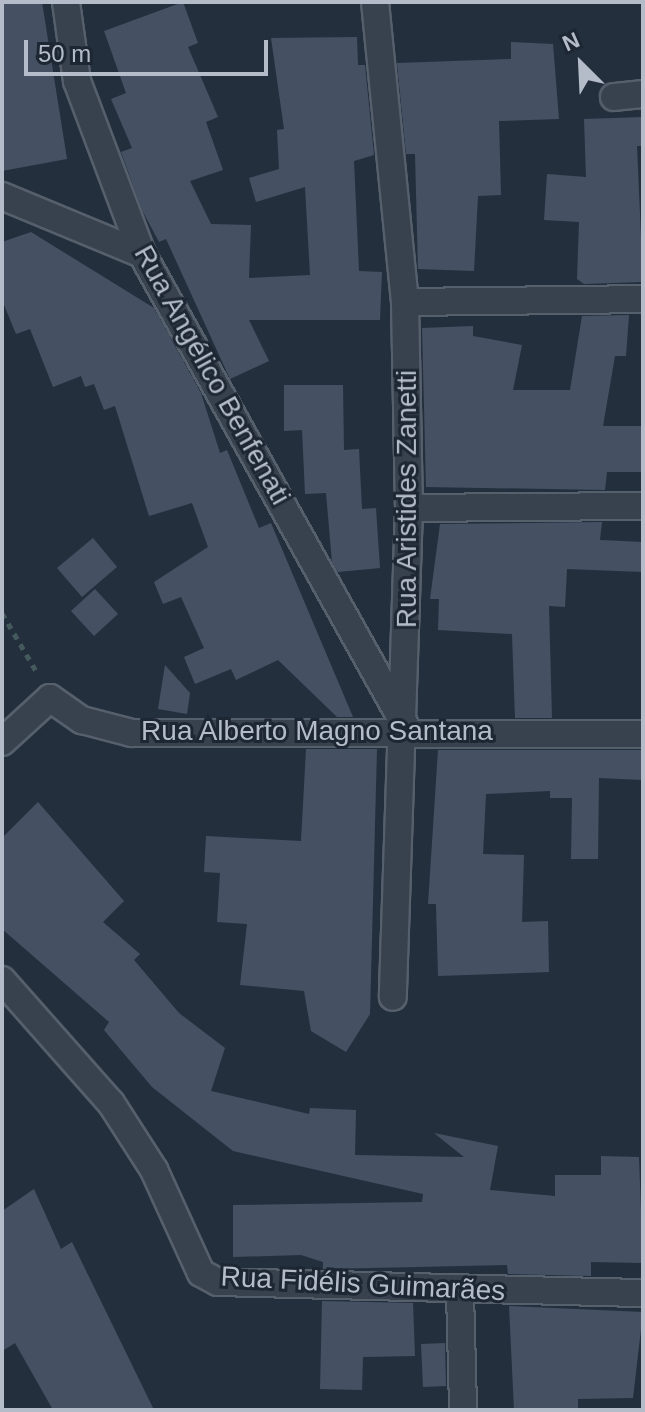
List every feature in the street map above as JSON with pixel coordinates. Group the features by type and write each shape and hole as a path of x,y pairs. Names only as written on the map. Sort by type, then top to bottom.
{"street":[{"name":"Rua Angélico Benfenati","path":"66,2 77,81 142,254 407,729"},
{"name":"Rua Aristides Zanetti","path":"375,2 405,302 409,508 407,729 393,997"},
{"path":"614,97 643,94"},
{"path":"2,196 142,254"},
{"path":"405,302 643,299"},
{"path":"409,508 643,506"},
{"path":"2,742 50,698"},
{"name":"Rua Alberto Magno Santana","path":"50,698 82,720 132,733 407,729 643,734"},
{"name":"Rua Fidélis Guimarães","path":"2,980 127,1126 201,1273 218,1282 460,1292 643,1293"},
{"path":"460,1292 463,1410"}],"path":[{"path":"2,613 50,698"}],"building":[{"path":"2,2 42,2 67,159 2,171"},
{"path":"183,2 198,43 188,47 218,117 206,122 223,170 190,181 211,224 251,225 249,278 310,275 305,187 256,202 249,178 279,169 277,130 284,129 271,38 357,37 358,65 365,65 374,155 354,161 359,271 382,272 380,320 249,320 269,361 230,379 166,239 159,242 142,210 121,152 132,148 111,99 126,93 104,31"},
{"path":"511,42 553,44 559,119 499,121 501,195 478,196 474,271 418,269 415,154 406,154 397,63 511,59"},
{"path":"643,117 643,146 637,146 643,282 584,284 577,279 579,222 544,220 547,174 586,177 584,119"},
{"path":"31,232 154,308 201,393 220,453 227,450 259,528 271,523 353,717 337,717 278,660 236,680 231,669 195,684 184,657 204,648 181,597 163,604 154,582 208,547 192,503 149,516 115,406 104,410 94,384 85,387 81,376 53,387 30,329 16,334 2,300 2,242"},
{"path":"629,315 626,356 615,356 603,426 643,426 643,472 607,472 605,490 426,487 422,328 473,326 473,336 522,345 513,390 570,390 582,316"},
{"path":"284,385 343,385 344,450 359,449 362,509 376,508 380,568 338,572 332,562 326,493 305,494 302,430 284,431"},
{"path":"602,522 600,540 643,542 643,572 567,569 565,607 549,606 552,718 515,718 512,634 438,630 439,599 430,599 440,524"},
{"path":"93,538 117,567 82,597 57,568"},
{"path":"95,589 118,614 94,636 71,611"},
{"path":"165,665 190,693 187,714 158,709"},
{"path":"306,749 377,749 370,1014 346,1052 311,1031 304,991 240,985 247,924 217,922 220,873 204,872 206,836 301,841"},
{"path":"438,750 643,750 643,780 599,778 598,859 571,859 572,798 550,798 550,791 486,794 483,854 524,855 522,922 548,921 549,972 438,976 436,904 428,904"},
{"path":"38,802 124,901 103,922 140,954 134,960 179,1013 225,1048 211,1091 309,1114 310,1108 356,1110 355,1155 464,1157 434,1133 498,1146 490,1190 555,1196 555,1175 601,1175 601,1156 639,1157 643,1263 591,1262 591,1276 508,1274 507,1265 323,1269 323,1262 301,1255 233,1257 233,1205 422,1202 423,1194 233,1151 152,1087 104,1030 109,1022 2,929 2,838"},
{"path":"34,1189 61,1249 72,1242 154,1410 53,1410 15,1343 2,1351 2,1211"},
{"path":"322,1301 413,1303 415,1356 363,1357 362,1390 320,1389"},
{"path":"509,1306 643,1312 633,1398 578,1399 578,1410 514,1410"},
{"path":"445,1343 446,1386 423,1387 421,1344"}]}
